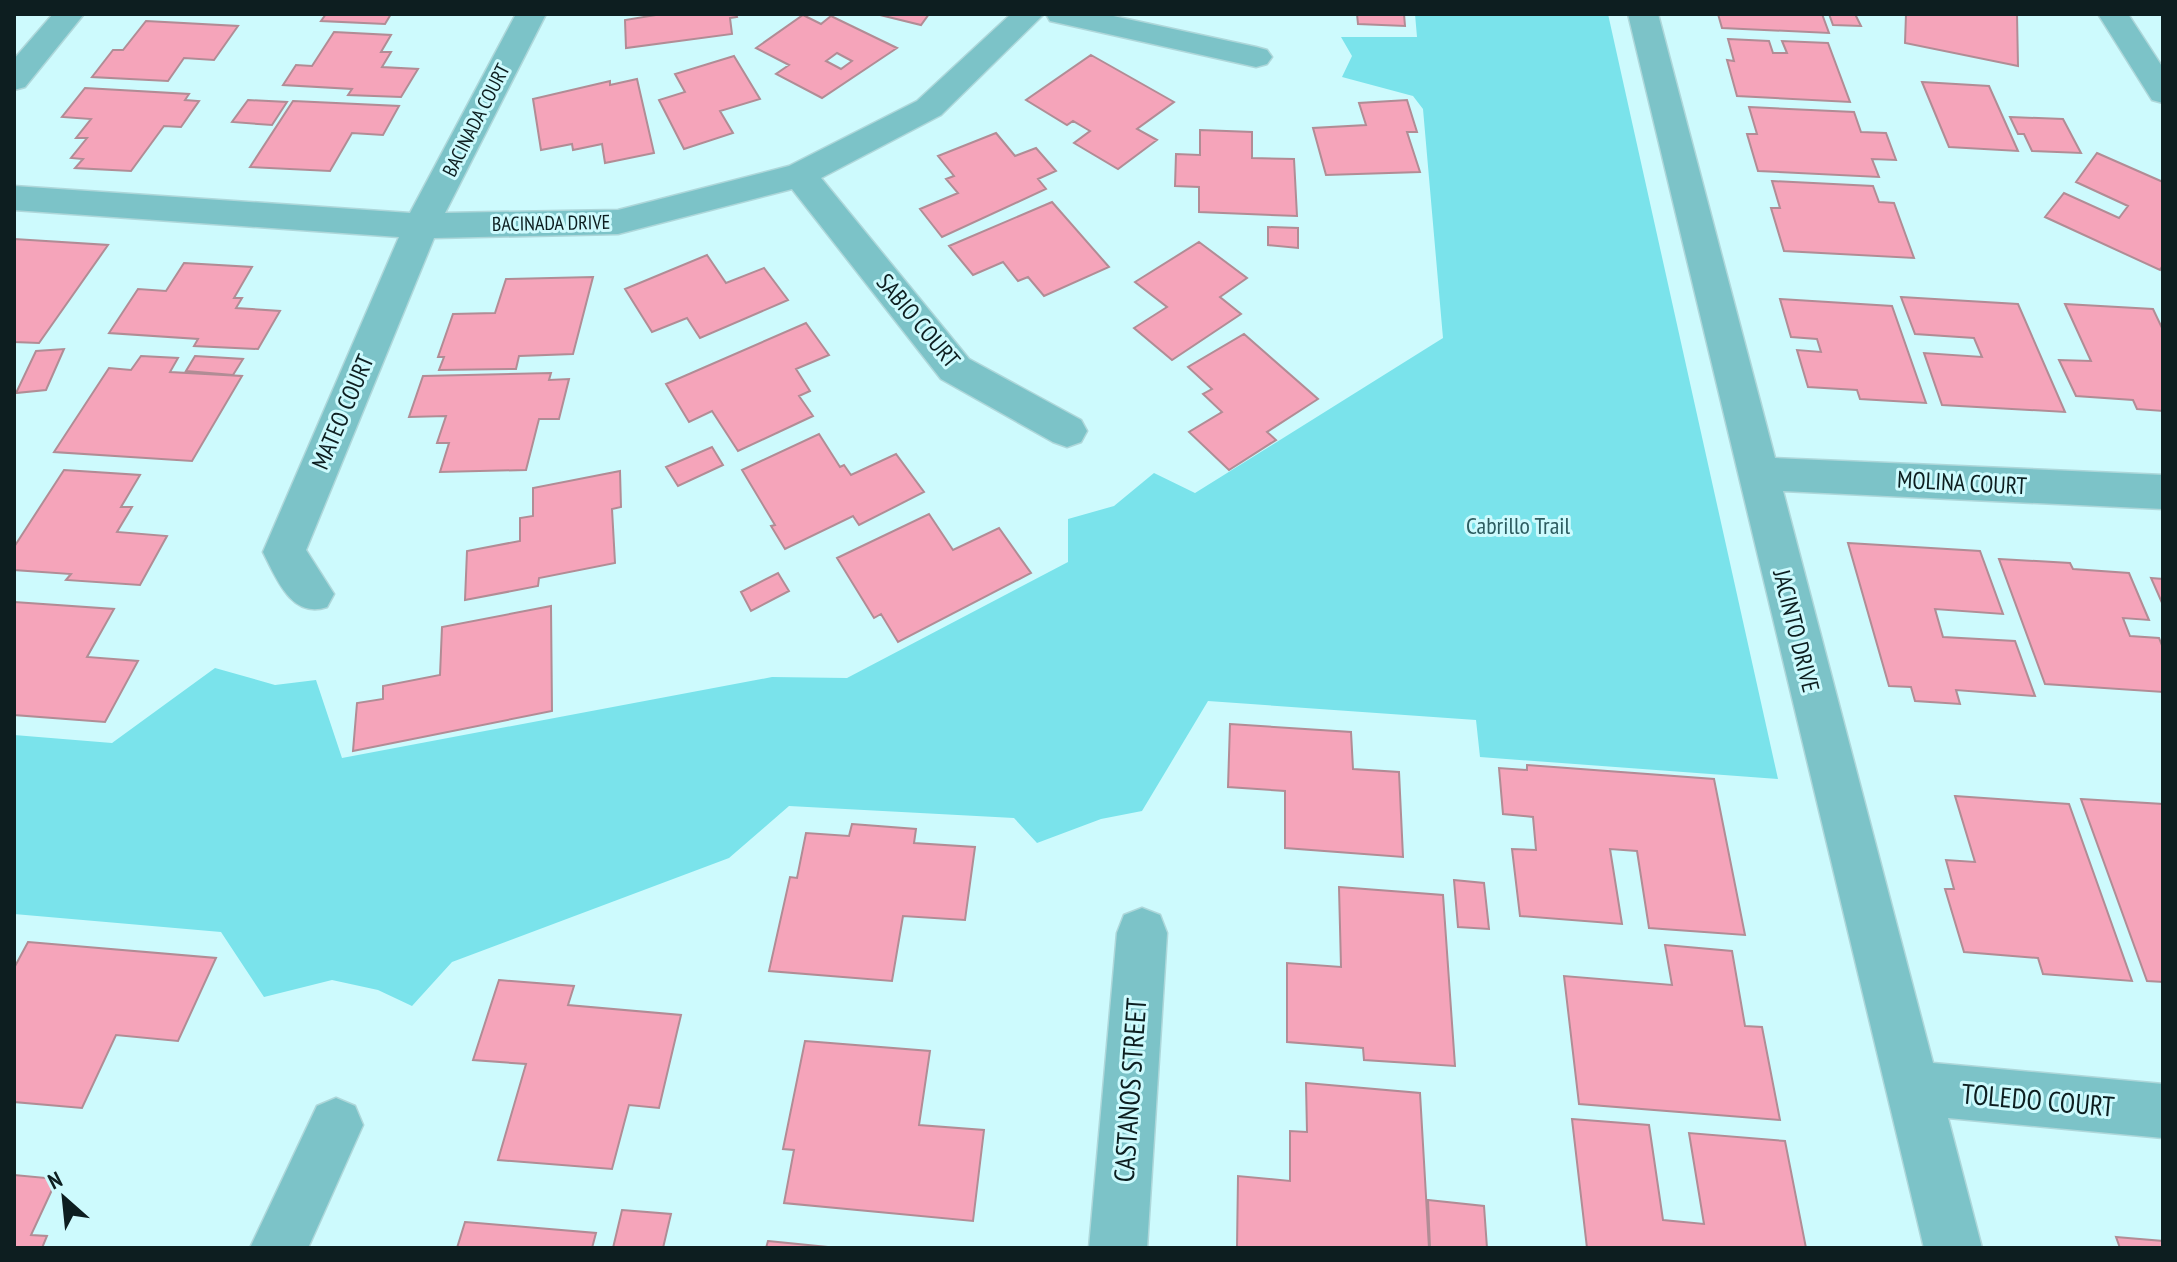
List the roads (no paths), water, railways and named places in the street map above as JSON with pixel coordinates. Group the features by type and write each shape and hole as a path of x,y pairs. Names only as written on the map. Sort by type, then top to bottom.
{"street":[{"path":"14,80 69,14"},
{"name":"BACINADA COURT","path":"421,226 531,14"},
{"name":"BACINADA DRIVE","path":"14,198 421,226 618,222 800,175 929,108 1029,14"},
{"path":"1061,14 1256,57"},
{"name":"JACINTO DRIVE","path":"1643,14 1761,474 1771,534 1953,1248"},
{"path":"2113,14 2163,93"},
{"name":"SABIO COURT","path":"800,175 955,369 1067,431"},
{"name":"MATEO COURT","path":"312,594 284,552 421,226"},
{"name":"MOLINA COURT","path":"1761,474 2163,492"},
{"name":"CASTANOS STREET","path":"1118,1248 1142,933"},
{"name":"TOLEDO COURT","path":"1913,1088 2163,1111"},
{"path":"279,1248 336,1125"}],"park label":[{"name":"Cabrillo Trail","path":"1518,526"}]}
